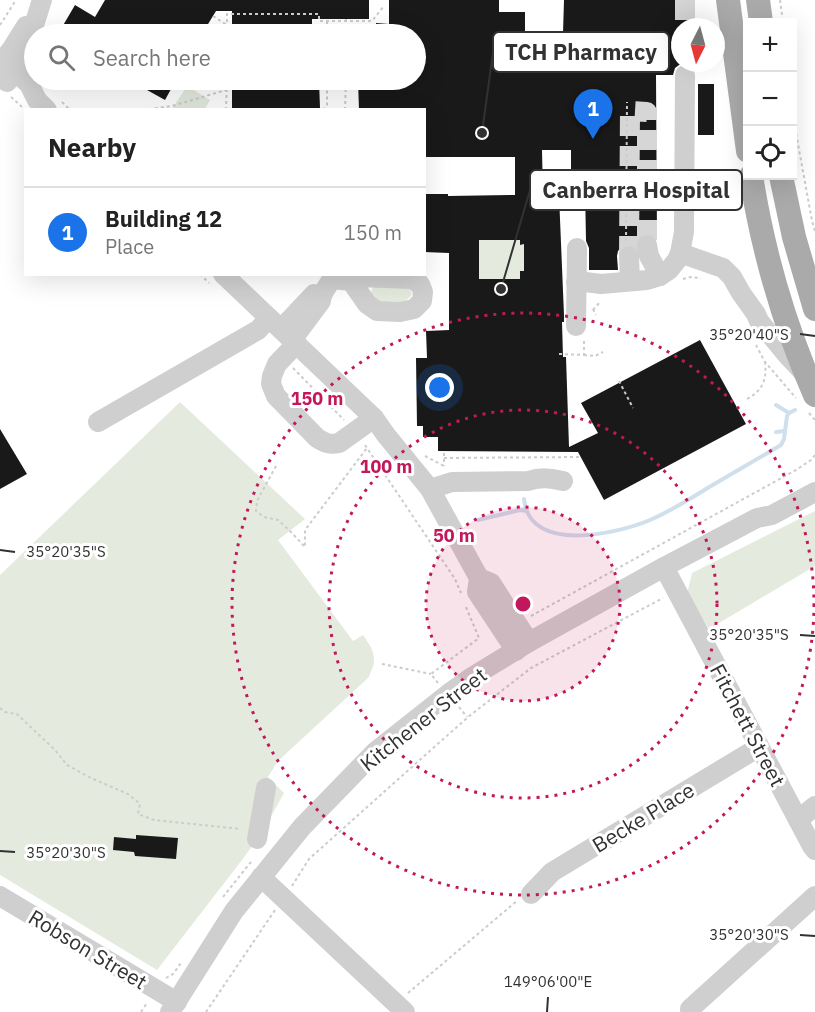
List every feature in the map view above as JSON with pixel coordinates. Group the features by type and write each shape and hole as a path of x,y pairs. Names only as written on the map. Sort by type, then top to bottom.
{"main road":[{"path":"728,0 744,126"},
{"path":"758,0 760,18"},
{"path":"752,180 764,240 807,396"},
{"path":"782,180 794,237 815,309"}],"street":[{"path":"27,24 42,0"},
{"path":"24,29 11,50 5,72 24,82"},
{"path":"576,282 601,284 647,280 660,276 672,266 680,253 684,232 685,75"},
{"path":"31,90 37,107"},
{"path":"646,245 660,276"},
{"path":"577,248 576,282 584,325"},
{"path":"628,250 630,281"},
{"path":"680,253 723,268 732,277 759,321 787,355 807,396"},
{"path":"216,278 374,418 430,489 479,578 477,592 522,646"},
{"path":"335,282 321,301 284,338 271,384 276,396 324,443 333,445 362,440 374,418"},
{"path":"756,314 767,316 776,314 779,296"},
{"path":"98,422 258,330 284,338"},
{"name":"Kitchener Street","path":"757,518 767,505 815,480"},
{"path":"430,489 452,482 528,481"},
{"name":"Kitchener Street","path":"174,1007 234,911 302,827 376,751 448,694 522,646 757,518 772,515 815,492"},
{"name":"Fitchett Street","path":"664,567 815,850"},
{"name":"Becke Place","path":"531,894 552,872 759,747"},
{"path":"258,843 266,788"},
{"path":"798,820 815,806"},
{"path":"261,877 393,1007"},
{"name":"Robson Street","path":"0,896 174,1007"},
{"path":"690,1009 815,896"}],"path":[{"path":"0,25 16,0"},
{"path":"780,0 782,18"},
{"path":"227,24 227,14 319,14 319,21 372,21 384,6"},
{"path":"213,16 225,24"},
{"path":"5,72 37,107"},
{"path":"158,108 226,90 226,108"},
{"path":"325,108 327,105 327,90"},
{"path":"345,108 346,90"},
{"path":"627,102 628,250"},
{"path":"795,126 815,231"},
{"path":"682,279 690,277 709,279"},
{"path":"584,355 584,325 593,309 604,298"},
{"path":"593,309 596,315"},
{"path":"284,338 362,440 455,579 479,638 431,674"},
{"path":"754,342 765,362 807,396 815,423"},
{"path":"559,354 595,356 603,352"},
{"path":"747,399 758,392 765,379 765,362"},
{"path":"619,381 633,408"},
{"path":"276,466 257,501 256,511 264,517 278,520 305,547 305,530 362,440"},
{"path":"444,453 444,466"},
{"path":"500,453 500,458"},
{"path":"444,458 556,455 579,457"},
{"path":"524,613 531,616 796,470 815,455"},
{"path":"206,1012 309,859 459,725 531,669 661,598 679,596"},
{"path":"382,664 431,674 440,684 434,688"},
{"path":"0,708 5,712 17,714 55,750 67,765 128,794 140,804 138,814 154,820 202,824 258,843 250,863 220,901"},
{"path":"393,1007 516,902 531,894"},
{"path":"162,980 173,974 185,956"}],"shaded area":[{"path":"184,90 194,90 210,100 206,108 173,108"},
{"path":"479,240 520,240 520,244 524,244 524,271 520,279 479,279"},
{"path":"374,285 401,285 412,294 400,303 385,304 371,297"},
{"path":"180,402 305,519 278,540 353,641 363,635 370,646 374,661 368,678 278,761 268,777 284,793 263,831 157,970 0,875 0,575"},
{"path":"815,511 815,566 709,629 687,594 692,573"}],"building":[{"path":"105,0 369,0 369,19 312,19 312,24 232,24 232,11 216,11 208,24 64,24 75,5 95,17"},
{"path":"389,0 499,0 499,12 525,12 525,33 563,33 564,0 693,0 693,18 671,18 671,72 674,72 673,75 656,75 657,240 652,234 645,233 639,236 635,246 629,244 622,246 617,256 618,270 589,270 585,188 579,188 579,174 571,174 571,150 542,150 543,195 559,195 564,315 564,322 562,322 563,357 566,357 569,447 598,433 581,403 700,340 746,424 604,500 578,452 438,451 438,437 423,437 423,426 417,426 416,358 427,358 426,331 449,330 449,253 426,252 426,194 515,195 515,157 426,157 426,108 359,108 358,90 426,90 426,24 389,24","holes":["479,240 520,240 520,245 524,244 524,271 520,271 520,279 479,279"]},
{"path":"698,84 714,84 714,135 698,135"},
{"path":"147,90 170,90 165,100"},
{"path":"232,90 319,90 320,108 232,108"},
{"path":"0,429 27,474 0,489"},
{"path":"136,835 178,838 176,859 135,856 134,852 113,850 114,837 136,839"}],"waterway":[{"path":"776,405 789,413"},
{"path":"524,499 529,516 541,527 557,534 597,534 635,525 671,510 781,445 787,416 795,410"},
{"path":"776,432 785,431"},
{"path":"478,520 520,510 527,511"}],"tunnel":[{"path":"685,0 685,18"},
{"path":"629,256 630,111 647,112 647,245"}],"place":[{"name":"TCH Pharmacy","path":"482,133"},
{"name":"Building 12","path":"593,139"},
{"name":"Canberra Hospital","path":"501,289"}]}
